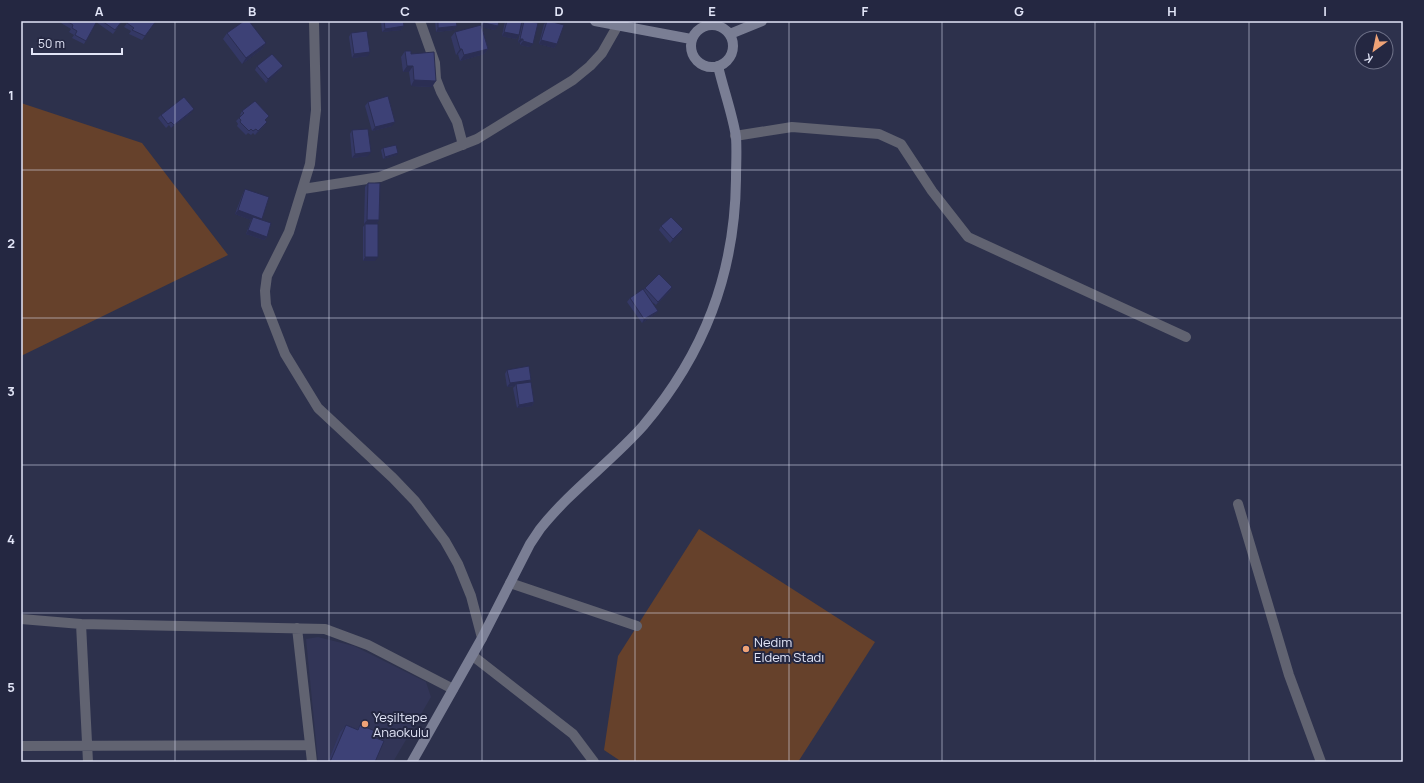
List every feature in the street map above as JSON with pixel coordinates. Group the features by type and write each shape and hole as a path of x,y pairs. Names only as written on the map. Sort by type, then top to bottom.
{"street":[{"path":"314,21 316,110 310,164 289,232 267,276 264,290 266,305 272,325 284,354 318,408 393,478 414,501 445,541 458,564 471,596 482,638"},
{"path":"420,21 435,63 436,79 441,92 457,122 463,145"},
{"path":"595,21 691,40"},
{"path":"730,34 762,21"},
{"path":"712,24 719,25 730,34 734,47 729,59 718,66 703,65 697,61 691,48 691,40 699,29 712,24"},
{"path":"303,189 380,177 477,139 573,80 590,66 602,53 618,25"},
{"path":"412,762 473,656 530,544 540,529 643,425 677,380 703,335 721,284 732,240 736,188 736,136 718,66"},
{"path":"736,136 792,127 879,134 901,144 932,191 968,237 1186,337"},
{"path":"1238,504 1289,675 1321,762"},
{"path":"510,583 637,626"},
{"path":"21,619 81,624 325,629 353,638 403,662 453,689"},
{"path":"81,624 88,762"},
{"path":"297,628 312,762"},
{"path":"473,656 564,727 577,740 594,762"},
{"path":"21,746 310,745"}],"shaded area":[{"path":"21,103 142,143 228,255 21,356"},
{"name":"Nedim Eldem Stadı","path":"699,529 875,642 798,762 622,762 604,750 618,656"},
{"name":"Yeşiltepe Anaokulu","path":"318,637 354,646 426,682 431,697 393,762 318,762 306,639"}],"building":[{"path":"67,21 97,21 86,41 75,35 77,31 72,28 73,25"},
{"path":"102,21 122,21 115,30"},
{"path":"129,21 156,21 145,36 132,30 134,28 127,23"},
{"path":"244,21 249,21 266,43 246,58 227,33"},
{"path":"384,21 403,21 404,26 385,29"},
{"path":"438,21 456,21 457,26 438,28"},
{"path":"484,21 499,21 498,26 484,23"},
{"path":"507,21 522,21 519,35 504,32"},
{"path":"524,21 538,23 533,44 520,39"},
{"path":"547,21 564,25 557,44 541,40"},
{"path":"481,25 488,49 464,55 462,49 460,49 455,32"},
{"path":"367,31 370,52 354,54 351,33"},
{"path":"405,51 411,51 411,54 434,52 436,81 414,80 413,66 407,66"},
{"path":"272,54 283,66 268,79 257,66"},
{"path":"388,96 395,122 375,127 368,102"},
{"path":"184,97 194,109 174,125 171,122 168,124 161,115"},
{"path":"255,101 269,116 265,120 267,122 258,131 256,129 253,131 251,129 249,131 240,122 241,120 239,118 244,113 242,111"},
{"path":"368,129 371,152 355,154 352,130"},
{"path":"396,145 398,153 385,157 383,148"},
{"path":"368,183 380,183 379,220 367,220"},
{"path":"245,189 269,197 262,219 238,210"},
{"path":"253,217 271,223 267,237 248,230"},
{"path":"671,217 683,229 673,239 661,226"},
{"path":"365,224 378,224 378,257 365,257"},
{"path":"659,274 672,287 658,302 645,288"},
{"path":"643,289 658,311 644,319 630,298"},
{"path":"529,366 531,380 510,383 507,370"},
{"path":"531,382 534,402 519,405 516,384"},
{"path":"346,725 358,730 360,725 375,731 373,737 384,741 375,762 330,762"}],"place":[{"name":"Nedim Eldem Stadı","path":"746,649"},
{"name":"Yeşiltepe Anaokulu","path":"365,724"}]}
